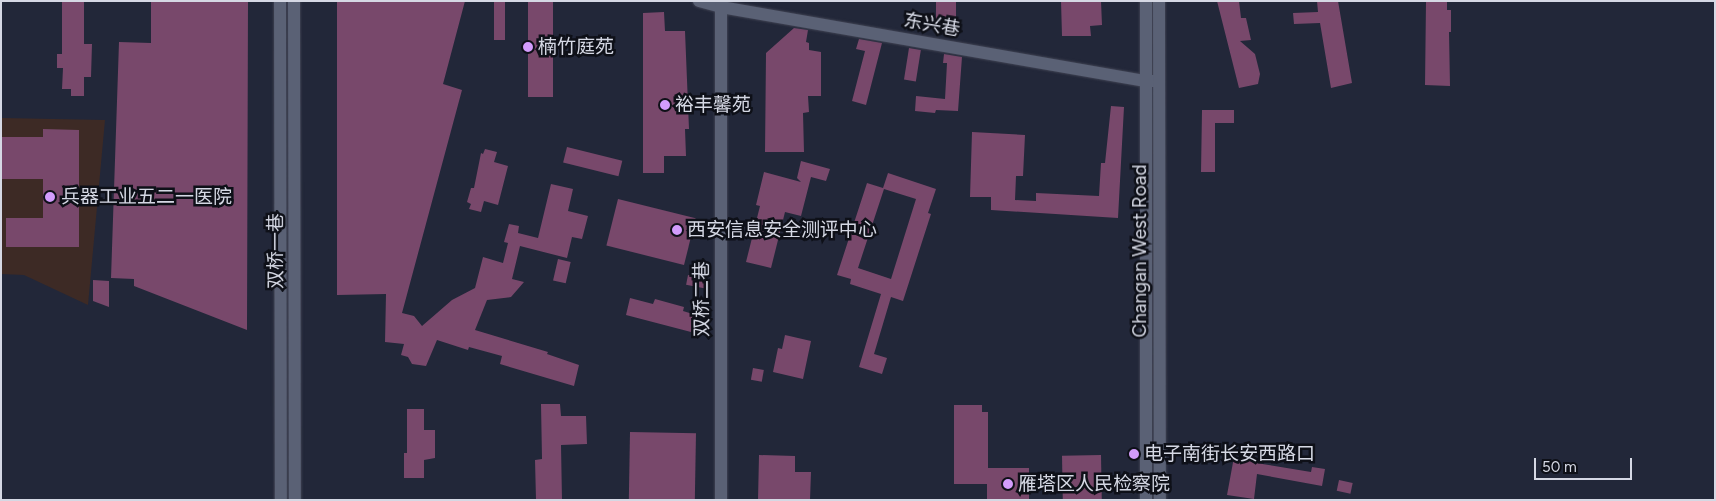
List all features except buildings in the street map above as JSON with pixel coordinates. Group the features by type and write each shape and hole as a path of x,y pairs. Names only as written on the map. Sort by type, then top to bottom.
{"street":[{"name":"双桥一巷","path":"280,1 281,500"},
{"name":"双桥一巷","path":"294,1 295,500"},
{"name":"东兴巷","path":"700,1 721,7 1152,81"},
{"name":"Changan West Road","path":"1146,1 1152,81 1160,500"},
{"name":"Changan West Road","path":"1146,500 1152,81 1160,1"},
{"name":"双桥二巷","path":"721,7 721,500"}],"shaded area":[{"name":"兵器工业五二一医院","path":"1,118 105,120 88,305 24,275 1,274"}],"place":[{"name":"楠竹庭苑","path":"528,47"},
{"name":"裕丰馨苑","path":"665,105"},
{"name":"兵器工业五二一医院","path":"50,197"},
{"name":"西安信息安全测评中心","path":"677,230"},
{"name":"电子南街长安西路口","path":"1134,454"},
{"name":"雁塔区人民检察院","path":"1008,484"}]}
